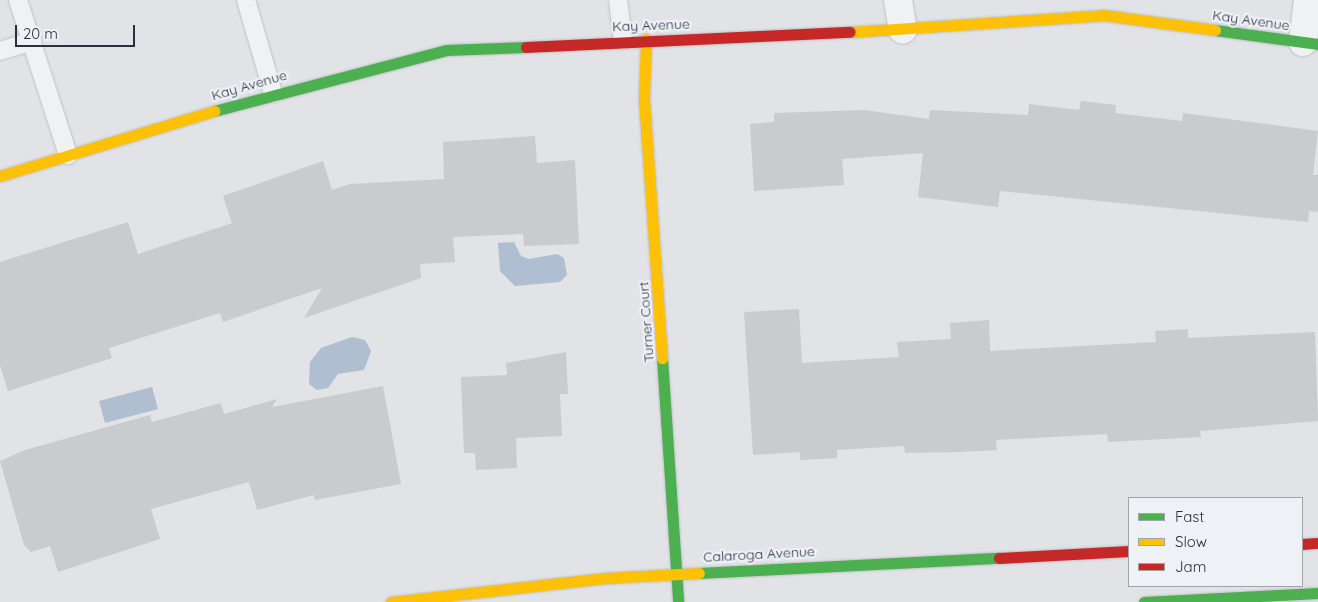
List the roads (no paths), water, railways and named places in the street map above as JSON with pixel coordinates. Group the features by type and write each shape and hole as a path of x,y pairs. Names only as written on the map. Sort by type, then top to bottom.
{"street":[{"path":"898,0 903,30"},
{"path":"1308,0 1310,43"},
{"name":"Kay Avenue","path":"0,176 273,93 446,50 623,40 903,30 1103,15 1310,43"},
{"name":"Turner Court","path":"646,39 644,99 678,602"},
{"path":"1303,544 1318,543"},
{"name":"Calaroga Avenue","path":"391,602 677,574 1128,551"},
{"path":"1144,602 1318,593"}],"lane":[{"path":"18,0 68,155"},
{"path":"246,0 273,93"},
{"path":"618,0 623,40"},
{"path":"0,51 32,41"}],"water":[{"path":"514,242 521,256 529,259 557,254 564,258 567,275 560,282 515,286 500,271 498,243"},
{"path":"352,337 365,340 371,351 364,370 338,374 328,388 317,390 309,384 310,362 321,348"},
{"path":"152,387 158,409 105,423 99,401"}]}
